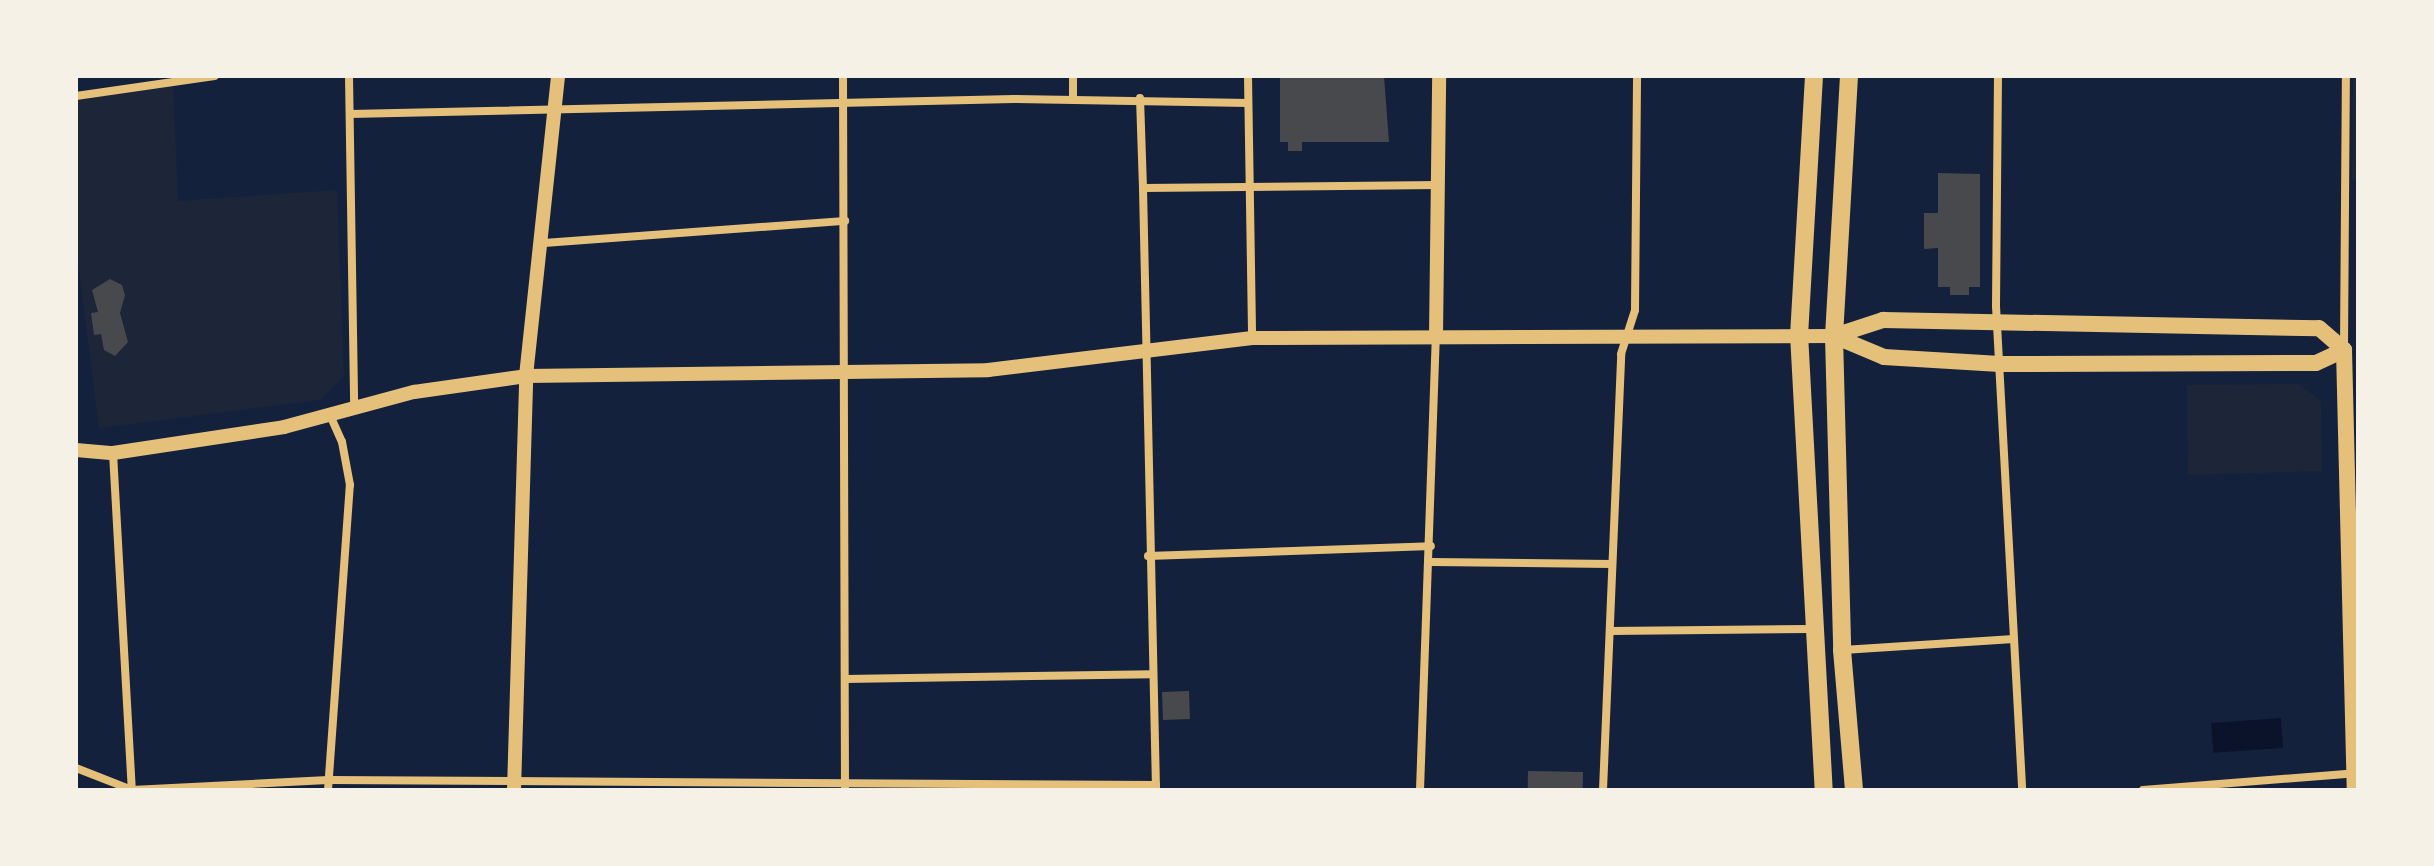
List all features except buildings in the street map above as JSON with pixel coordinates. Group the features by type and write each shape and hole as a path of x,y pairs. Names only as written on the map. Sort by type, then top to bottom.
{"highway":[{"path":"1814,76 1799,334 1812,629 1824,790"},
{"path":"1849,76 1834,336 1842,650 1854,790"}],"main road":[{"path":"1834,336 1883,320 2319,328 2344,350 2355,779"},
{"path":"1834,336 1884,357 2000,364 2316,363 2344,350"}],"street":[{"path":"76,96 215,76"},
{"path":"349,76 354,407"},
{"path":"514,787 526,376 544,243 558,76"},
{"path":"843,76 845,788"},
{"path":"1073,76 1073,99"},
{"path":"1248,76 1252,338"},
{"path":"1420,790 1431,562 1439,76"},
{"path":"1603,790 1621,354 1635,310 1637,76"},
{"path":"1998,76 1997,324 2022,790"},
{"path":"2344,350 2346,76"},
{"path":"350,114 557,106 1140,98 1248,103"},
{"path":"76,768 132,790 328,785 1156,787 1148,556 1148,349 1140,98"},
{"path":"1143,188 1439,185"},
{"path":"544,243 845,221"},
{"path":"76,450 113,453 331,417 354,407 526,376 988,370 1252,338 1834,336"},
{"path":"328,785 350,485 342,442 331,417"},
{"path":"113,453 132,790"},
{"path":"1148,556 1431,546"},
{"path":"1431,562 1612,564"},
{"path":"1610,631 1812,629"},
{"path":"1842,650 2014,639"},
{"path":"845,679 1152,674"},
{"path":"2143,790 2355,779"}],"shaded area":[{"path":"2353,76 2358,76 2358,181 2352,180"},
{"path":"173,82 178,201 337,190 344,376 320,400 99,428 77,254 76,96"},
{"path":"2299,384 2321,401 2322,471 2188,475 2187,385"},
{"path":"2281,718 2283,748 2213,753 2211,723"}]}
